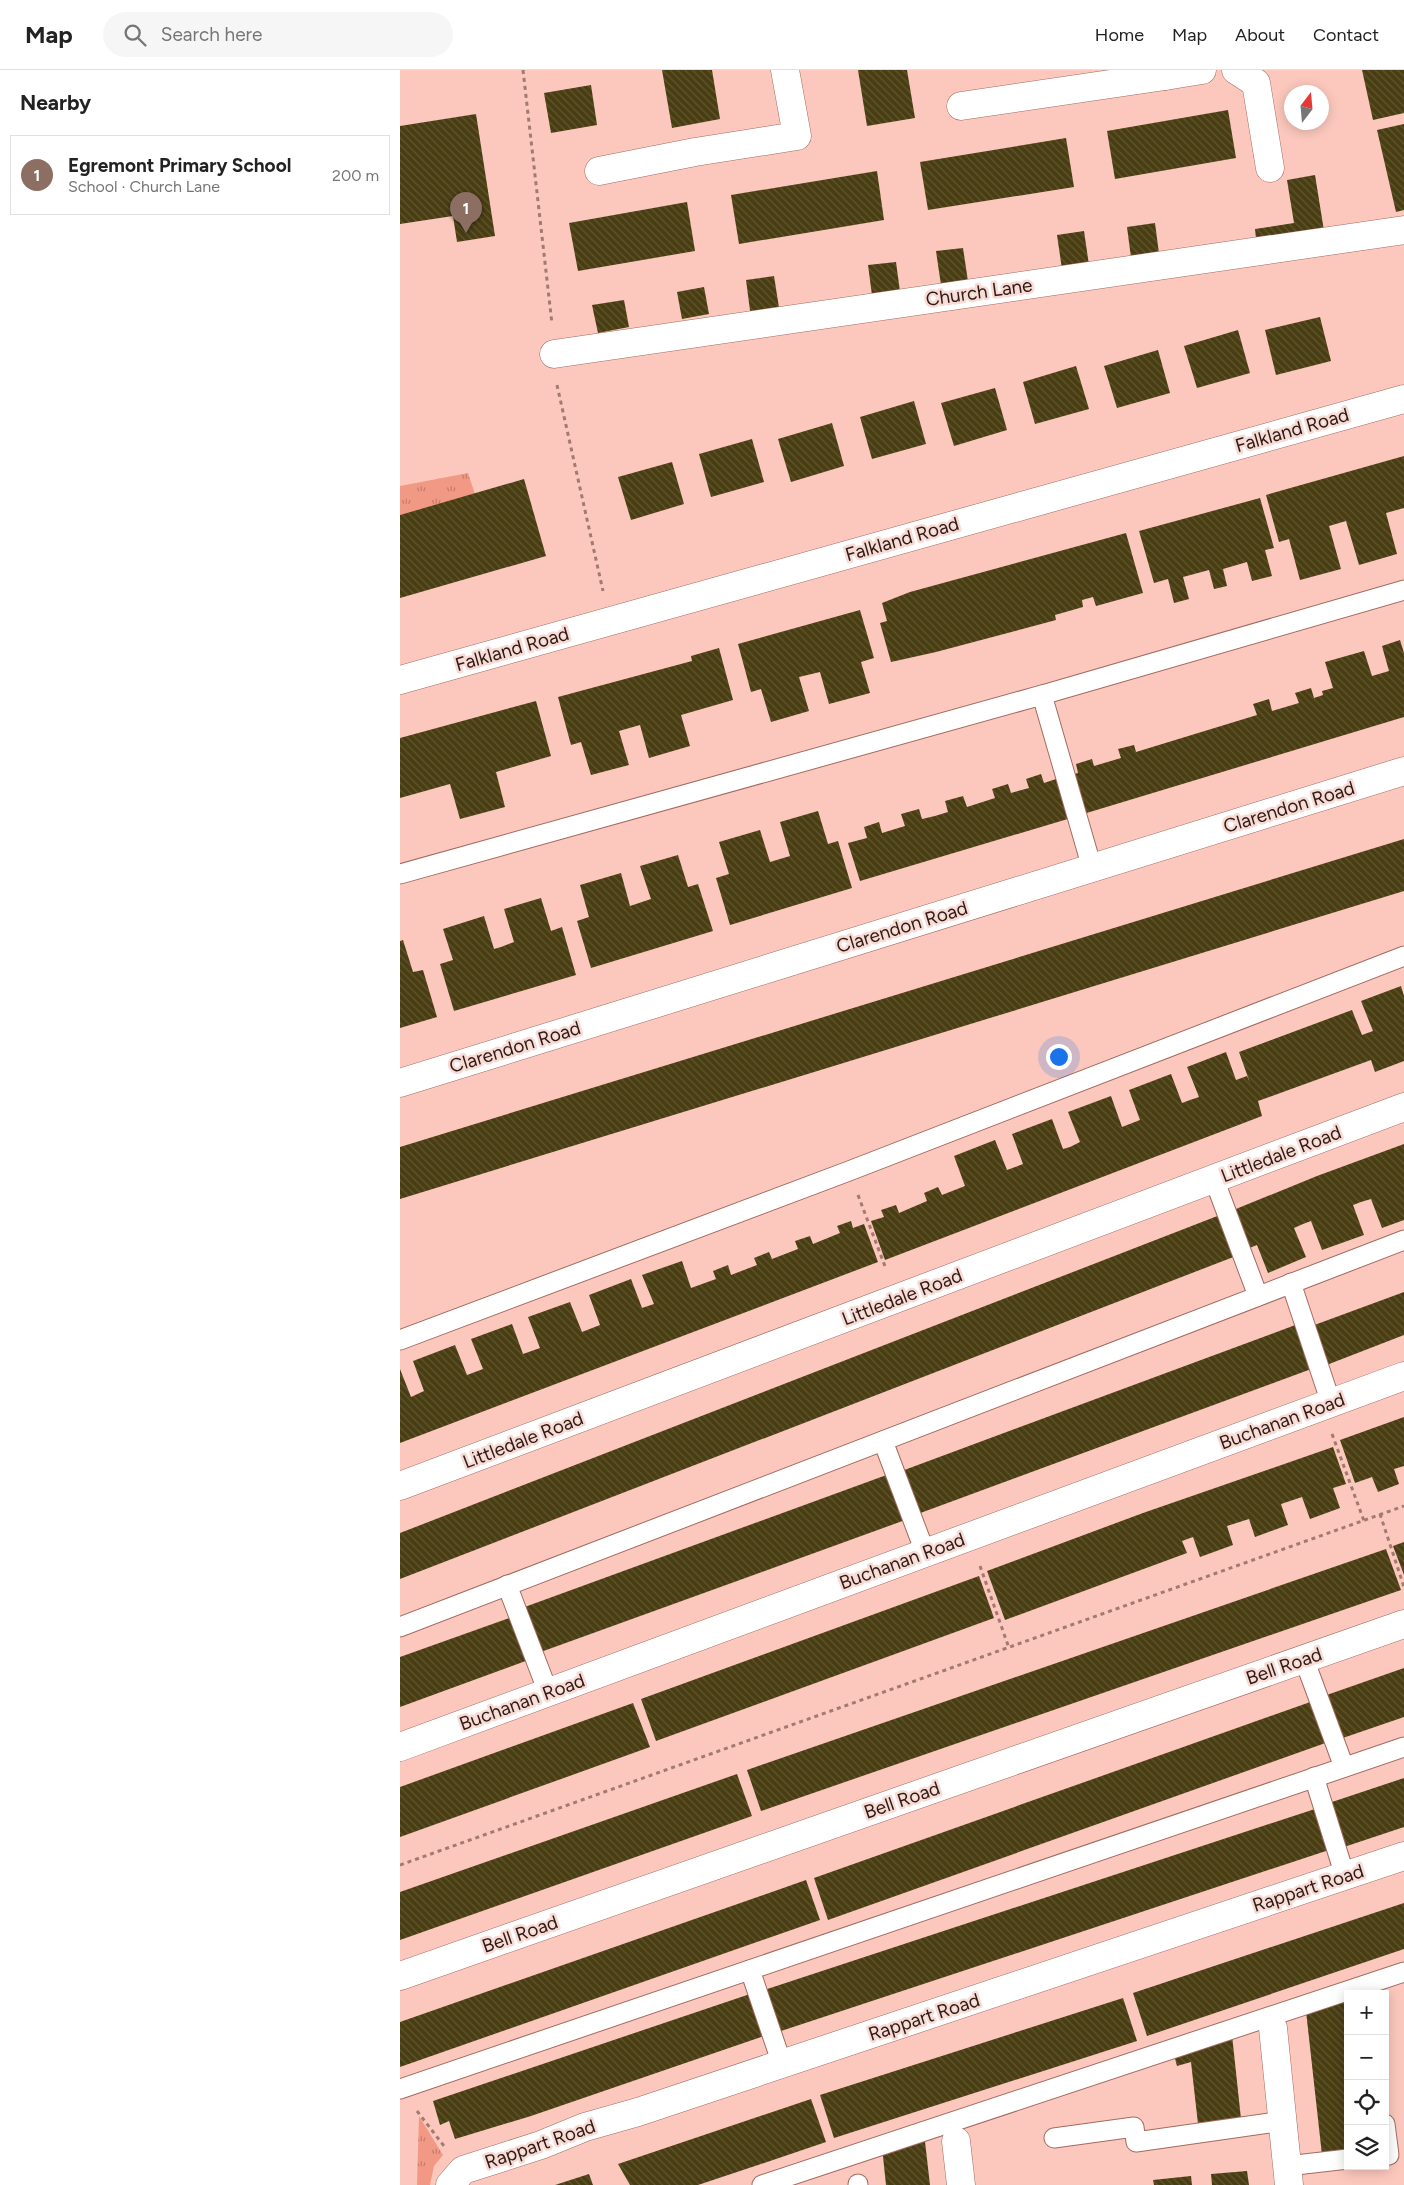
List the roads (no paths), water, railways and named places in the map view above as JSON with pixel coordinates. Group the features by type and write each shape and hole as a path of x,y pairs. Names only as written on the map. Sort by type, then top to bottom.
{"street":[{"path":"599,171 695,152 797,136 785,70"},
{"path":"961,106 1164,73 1202,70"},
{"path":"1236,70 1256,83 1270,168"},
{"name":"Church Lane","path":"554,354 1404,230"},
{"name":"Falkland Road","path":"400,680 1404,399"},
{"name":"Clarendon Road","path":"400,1083 1404,771"},
{"name":"Littledale Road","path":"400,1486 1404,1107"},
{"name":"Buchanan Road","path":"400,1747 1404,1376"},
{"name":"Bell Road","path":"400,1976 1404,1624"},
{"name":"Rappart Road","path":"457,2178 585,2128 638,2112 1404,1856"},
{"path":"1273,2028 1288,2176"},
{"path":"956,2141 961,2185"}],"lane":[{"path":"400,874 1042,695 1404,590"},
{"path":"1042,695 1092,868"},
{"path":"400,1340 849,1171 1404,956"},
{"path":"1214,1179 1258,1296"},
{"path":"400,1627 1404,1240"},
{"path":"1291,1283 1326,1405"},
{"path":"883,1441 926,1552"},
{"path":"508,1585 548,1692"},
{"path":"1304,1659 1344,1767"},
{"path":"400,2089 1404,1746"},
{"path":"1314,1777 1345,1876"},
{"path":"750,1970 782,2064"},
{"path":"762,2185 1404,1972"},
{"path":"1054,2138 1134,2127 1136,2142 1283,2121"},
{"path":"1385,2125 1393,2154"},
{"path":"1288,2176 1344,2160"}],"place":[{"name":"Egremont Primary School","path":"466,233"}]}
